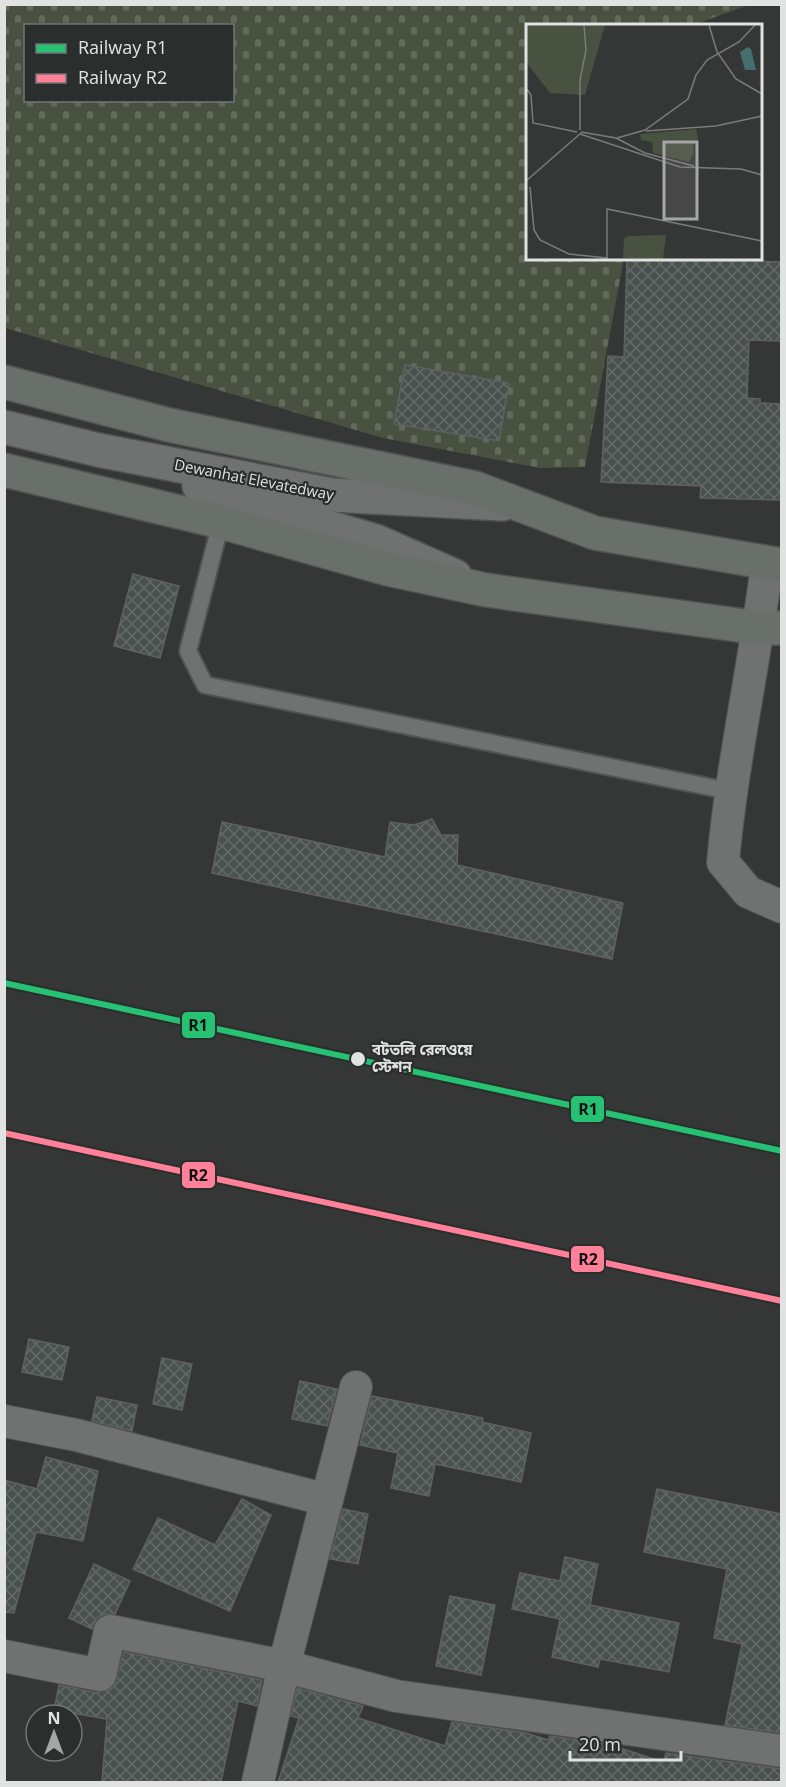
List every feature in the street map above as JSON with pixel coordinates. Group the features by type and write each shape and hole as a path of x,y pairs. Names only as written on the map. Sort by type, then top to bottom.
{"main road":[{"path":"4,382 169,425 475,488 595,533 774,564"},
{"name":"Dewanhat Elevatedway","path":"4,427 98,450 332,495 520,504"},
{"name":"Dewanhat Elevatedway","path":"98,450 246,503 376,541 486,590"},
{"path":"4,470 221,522 388,569 486,590 770,628"}],"street":[{"path":"774,564 770,628 729,790 723,862 748,892 782,907"},
{"path":"258,1782 284,1666 356,1387"},
{"path":"4,1421 76,1435 327,1500"},
{"path":"4,1656 100,1675 110,1631 284,1666 396,1696 782,1751"}],"lane":[{"path":"221,522 188,651 205,685 729,790"}],"green space":[{"path":"4,5 749,5 696,24 526,24 526,260 624,260 585,467 540,468 383,438 5,328"}],"building":[{"path":"627,260 782,262 782,341 749,340 747,398 760,399 760,403 782,404 782,500 700,498 701,486 601,482 608,356 624,357"},
{"path":"405,365 509,383 499,441 394,424"},
{"path":"133,574 179,586 160,658 114,646"},
{"path":"432,819 441,835 458,835 457,865 623,903 612,959 212,873 222,822 385,857 390,822 414,825"},
{"path":"29,1339 69,1347 62,1380 22,1372"},
{"path":"162,1358 192,1364 182,1410 153,1404"},
{"path":"300,1381 337,1389 327,1426 292,1419"},
{"path":"372,1396 483,1418 482,1422 531,1433 521,1482 435,1464 429,1496 391,1488 398,1453 360,1445"},
{"path":"97,1397 137,1405 132,1431 92,1421"},
{"path":"46,1457 98,1471 83,1541 36,1532 14,1613 4,1612 4,1480 37,1489"},
{"path":"657,1489 782,1514 782,1733 725,1725 742,1644 714,1638 727,1569 644,1552"},
{"path":"242,1499 271,1515 230,1611 133,1569 158,1518 215,1545"},
{"path":"343,1509 368,1514 358,1564 330,1559"},
{"path":"565,1557 598,1564 590,1605 679,1623 669,1672 600,1659 598,1667 552,1657 560,1619 512,1609 520,1573 560,1581"},
{"path":"94,1564 130,1581 115,1614 105,1614 97,1618 92,1629 69,1618"},
{"path":"450,1596 495,1605 481,1675 436,1666"},
{"path":"124,1652 262,1680 257,1706 238,1701 221,1782 102,1782 107,1719 84,1715 84,1703 55,1703 59,1685 97,1693 113,1687"},
{"path":"297,1688 363,1706 358,1718 445,1746 452,1722 526,1733 548,1740 550,1736 611,1745 663,1762 666,1753 782,1769 782,1782 278,1782 299,1718 291,1716"}],"rail line":[{"name":"R1","path":"4,983 782,1151"},
{"name":"R2","path":"4,1133 782,1301"}],"place":[{"name":"বটতলি রেলওয়ে স্টেশন","path":"358,1059"}]}
